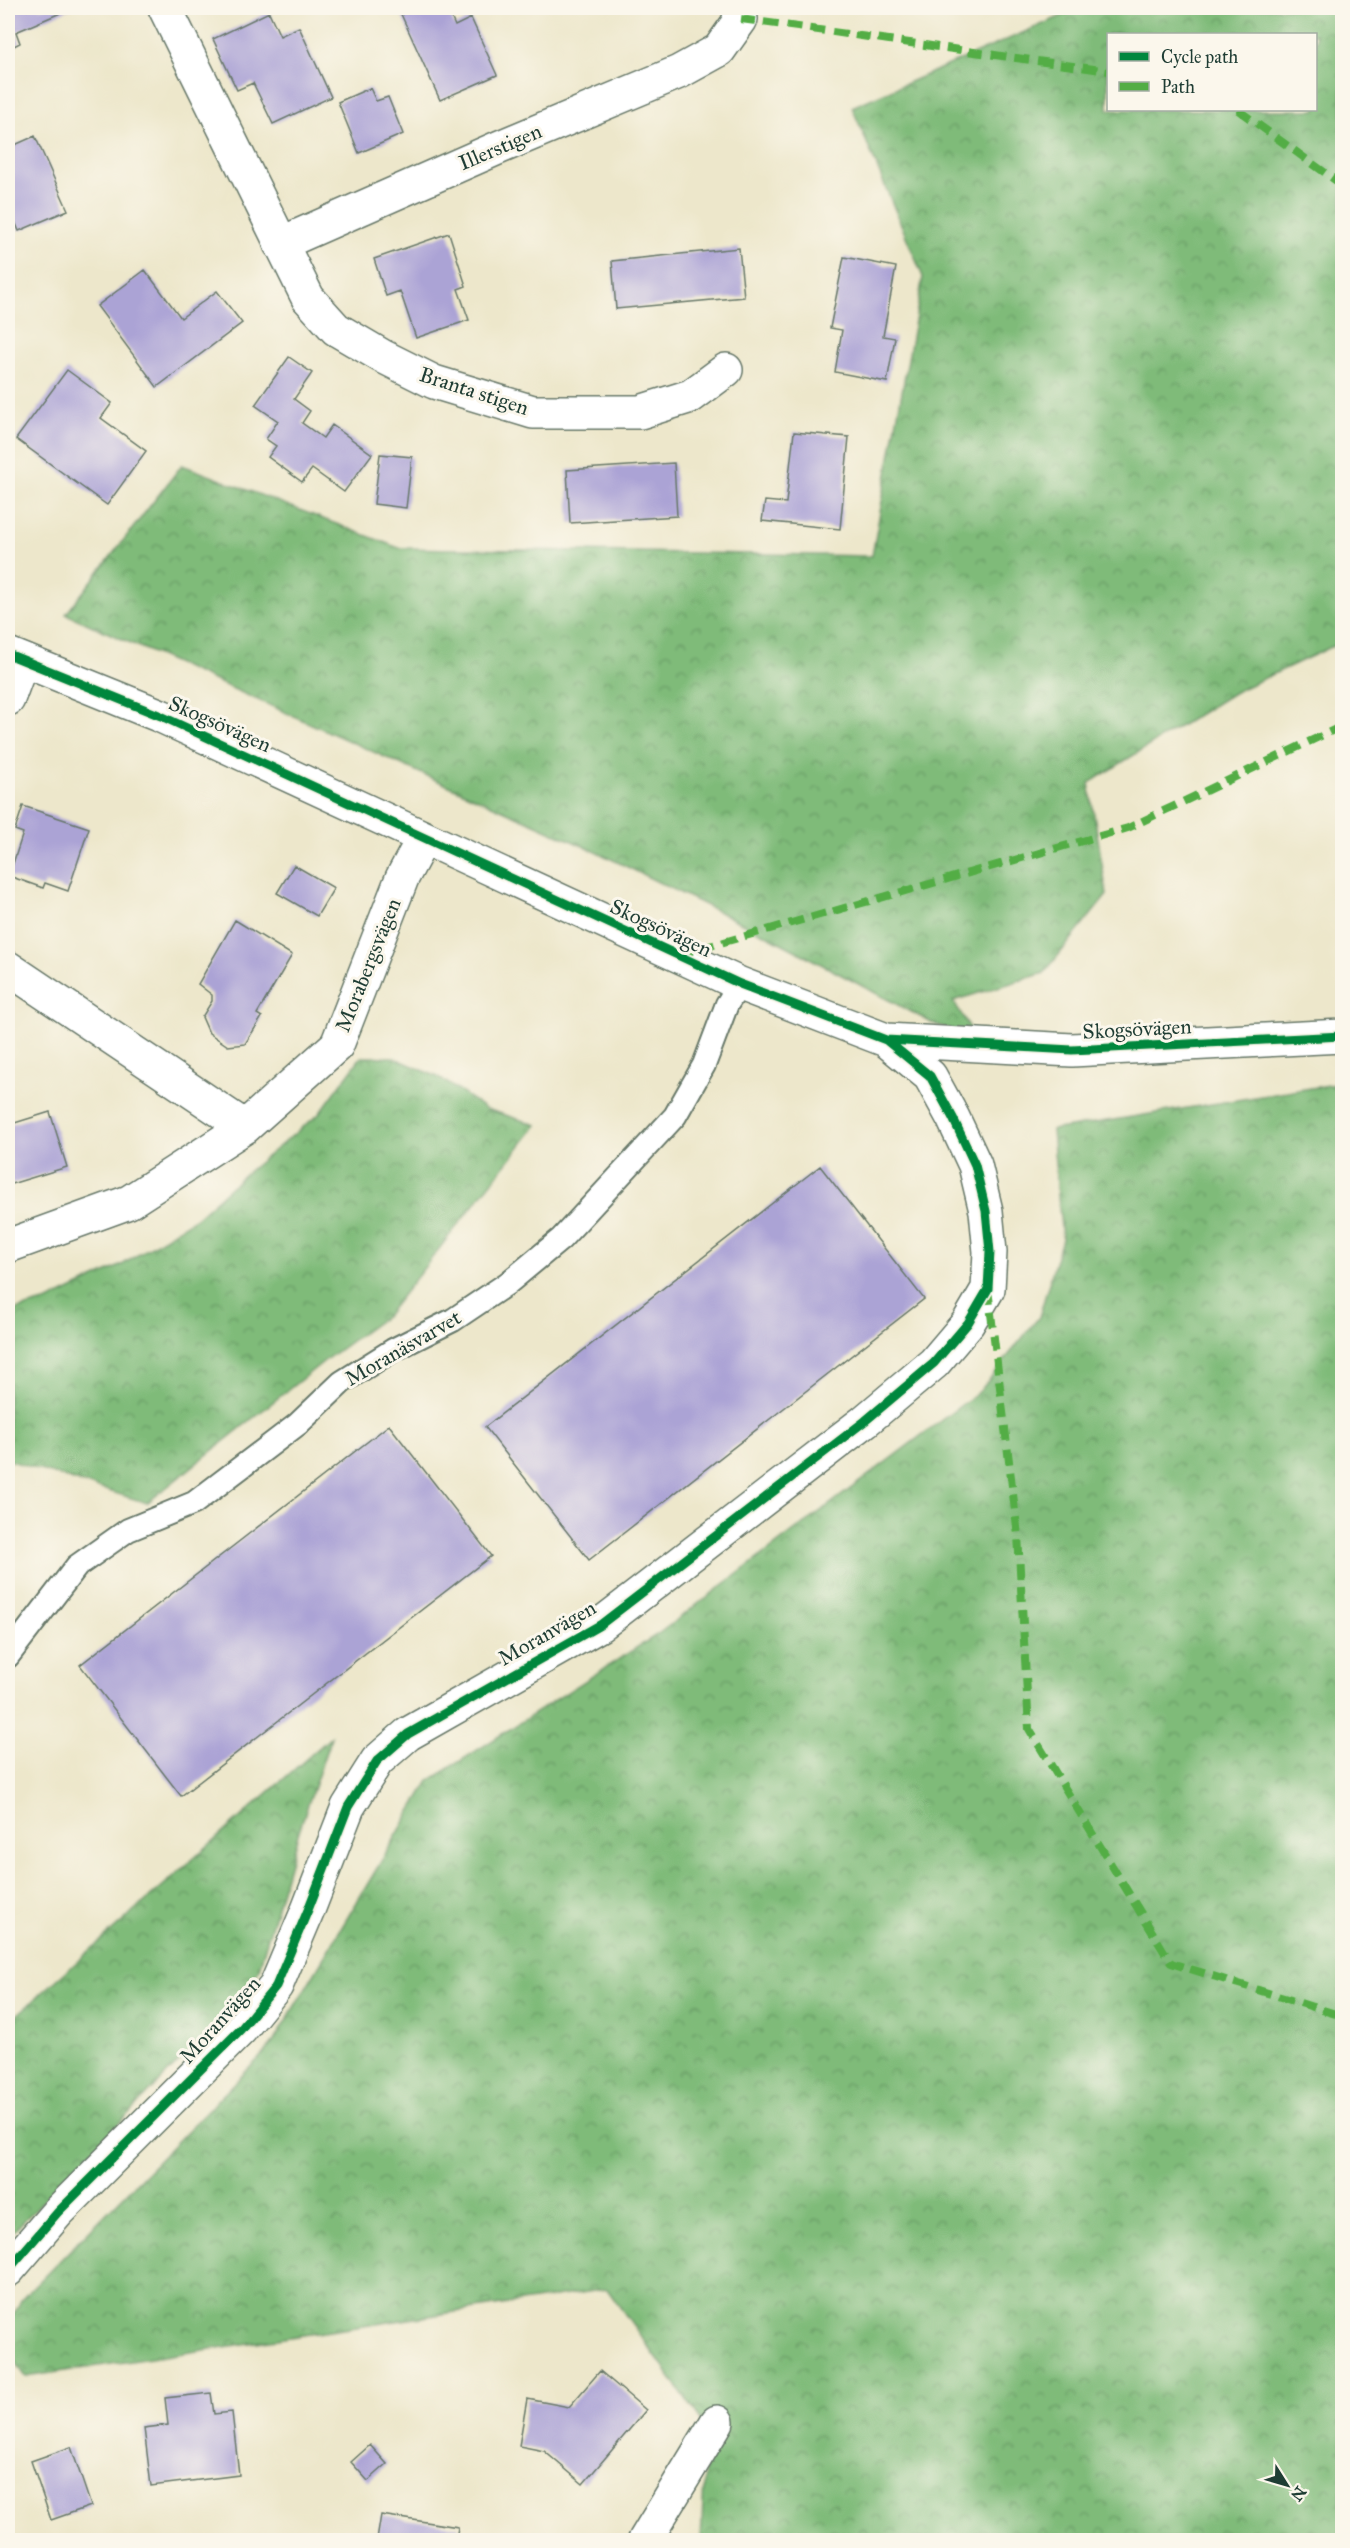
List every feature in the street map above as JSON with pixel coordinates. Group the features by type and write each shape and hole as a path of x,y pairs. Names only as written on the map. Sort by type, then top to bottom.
{"street":[{"name":"Branta stigen","path":"165,8 308,298 336,329 382,356 434,382 533,412 640,412 691,396 726,370"},
{"name":"Illerstigen","path":"280,244 500,147 679,72 719,50 741,19 738,8"},
{"path":"8,699 15,657"},
{"name":"Skogsövägen","path":"15,657 161,717 293,776 423,839 740,984 886,1040 1072,1050 1342,1036"},
{"name":"Morabergsvägen","path":"8,1246 129,1202 245,1127 337,1045 402,878 423,839"},
{"path":"8,968 245,1127"},
{"name":"Moranvägen","path":"8,2270 58,2211 241,2029 276,1986 348,1807 377,1761 408,1734 600,1625 865,1421 934,1363 968,1323 988,1289 990,1252 986,1211 975,1165 930,1076 886,1040"},
{"path":"645,2541 717,2422"}],"lane":[{"name":"Moranäsvarvet","path":"8,1656 77,1566 128,1530 194,1503 298,1424 342,1382 393,1350 453,1320 508,1282 561,1239 675,1116 704,1065 727,1004 740,984"}],"green space":[{"path":"1080,8 1342,8 1342,642 1235,692 1089,783 1107,895 1044,973 953,1001 977,1039 932,1023 770,937 601,854 66,614 182,465 399,548 872,556 923,277 852,107"},
{"path":"361,1057 393,1057 440,1078 486,1109 537,1125 386,1316 328,1358 147,1503 8,1460 8,1312 48,1301 122,1265 196,1218 245,1174 319,1114"},
{"path":"1342,1083 1342,2540 701,2540 707,2428 607,2289 26,2377 12,2356 7,2340 10,2324 21,2300 271,2046 429,1781 658,1634 980,1391 1039,1317 1062,1239 1052,1130"},
{"path":"331,1737 299,1831 258,1972 218,2022 8,2237 8,2023"}],"building":[{"path":"8,8 72,8 16,32 20,43 8,49"},
{"path":"409,8 447,8 455,26 471,18 497,75 440,100 400,12"},
{"path":"269,12 280,36 299,27 331,97 273,124 253,83 237,90 213,39"},
{"path":"370,88 376,101 388,97 403,134 359,153 338,102"},
{"path":"35,136 68,210 19,231 8,205 8,148"},
{"path":"449,233 466,286 458,289 469,320 416,338 400,291 386,296 374,259"},
{"path":"739,248 744,297 616,309 612,261"},
{"path":"844,257 896,267 883,336 895,338 887,382 835,372 842,330 830,328"},
{"path":"145,270 181,318 217,291 242,323 157,387 97,306"},
{"path":"289,357 312,373 294,399 310,411 302,423 323,438 332,425 372,454 344,492 312,469 302,482 268,457 276,446 266,439 278,421 255,405"},
{"path":"67,370 112,403 101,418 146,451 107,505 16,439"},
{"path":"794,432 849,437 840,529 762,521 765,501 786,503"},
{"path":"380,454 412,457 406,508 374,504"},
{"path":"674,463 677,516 570,523 567,470"},
{"path":"23,806 89,828 68,891 45,883 43,888 9,876 23,833 15,830"},
{"path":"294,865 334,888 317,916 277,893"},
{"path":"235,920 292,955 257,1014 262,1017 245,1044 228,1046 209,1033 202,1017 212,1001 212,995 198,984"},
{"path":"50,1112 67,1167 8,1185 8,1125"},
{"path":"820,1166 924,1299 589,1560 485,1427"},
{"path":"389,1425 491,1556 181,1796 80,1665"},
{"path":"600,2371 646,2410 583,2484 544,2451 519,2446 527,2399 569,2407"},
{"path":"211,2393 214,2414 232,2412 239,2475 151,2486 144,2428 168,2425 165,2398"},
{"path":"370,2445 387,2464 368,2481 351,2462"},
{"path":"71,2447 91,2506 51,2520 31,2461"},
{"path":"381,2515 458,2527 456,2540 377,2540"},
{"path":"548,2534 549,2540 525,2540"}],"marked path":[{"path":"741,19 1107,71"},
{"path":"1239,111 1342,185"},
{"path":"678,955 1128,828 1342,726"},
{"path":"988,1289 1018,1535 1029,1729 1171,1963 1342,2016"}],"cycle path":[{"path":"8,654 161,716 740,984 886,1040 1072,1050 1342,1036"},
{"path":"8,2270 58,2212 241,2029 276,1986 348,1807 377,1761 408,1734 600,1625 865,1421 934,1363 968,1323 988,1289 990,1252 986,1211 975,1165 930,1076 886,1040"}]}
